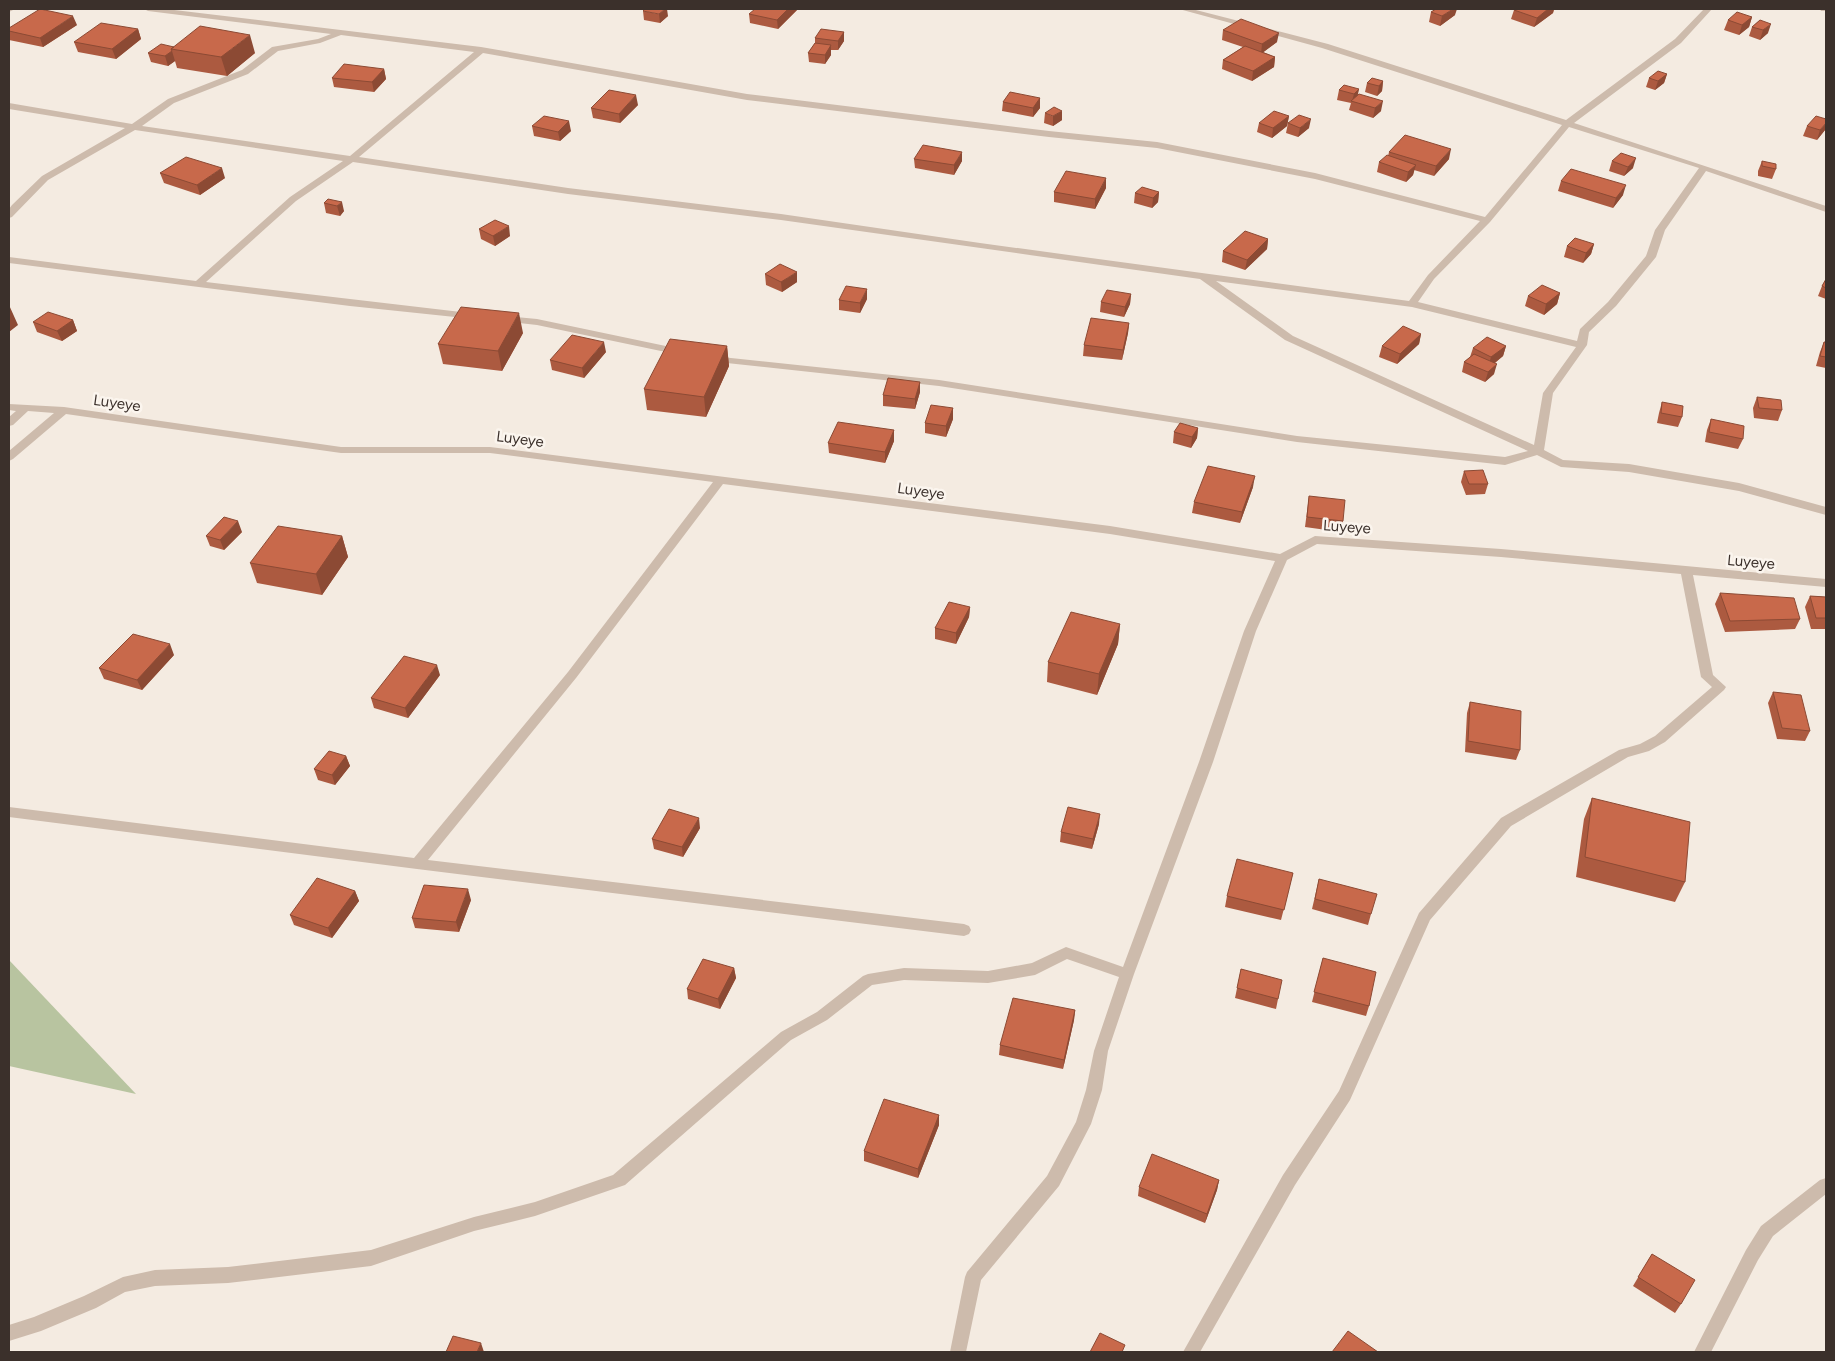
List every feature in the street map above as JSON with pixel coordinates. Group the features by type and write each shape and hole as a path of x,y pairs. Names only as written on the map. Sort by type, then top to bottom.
{"street":[{"path":"148,9 481,50 747,97 1050,134 1158,145 1315,176 1487,220"},
{"path":"1183,9 1325,46 1704,167 1826,209"},
{"path":"1412,304 1430,277 1487,220 1567,124 1678,41 1708,9"},
{"path":"9,215 45,178 134,127 171,101 245,72 275,49 320,41 341,33"},
{"path":"199,283 293,199 353,158 481,50"},
{"path":"9,106 134,127 568,191 781,217 980,246 1412,304 1582,345"},
{"path":"1538,451 1548,393 1582,345 1584,331 1618,298 1652,257 1660,230 1704,167"},
{"path":"9,260 350,303 537,322 720,361 938,383 1297,439 1506,461 1538,451"},
{"path":"1201,275 1289,338 1561,463 1629,468 1738,487 1826,511"},
{"name":"Luyeye","path":"9,407 64,410 341,450 490,450 1110,530 1282,558 1315,540 1500,553 1687,572 1826,583"},
{"path":"9,423 25,408"},
{"path":"9,457 64,410"},
{"path":"417,864 572,675 721,479"},
{"path":"958,1352 973,1277 1054,1181 1083,1124 1094,1090 1101,1050 1127,974 1206,762 1250,631 1282,558"},
{"path":"1191,1352 1288,1180 1345,1095 1424,917 1506,822 1624,753 1644,748 1660,738 1720,687 1707,677 1687,572"},
{"path":"9,812 417,864 964,930"},
{"path":"9,1332 35,1325 90,1302 123,1285 155,1278 228,1275 371,1258 474,1224 536,1209 619,1180 786,1036 844,1001 868,980 904,974 988,976 1035,970 1066,953 1127,974"},
{"path":"1702,1352 1766,1231 1826,1186"}],"green space":[{"path":"9,960 136,1094 9,1066"}],"building":[{"path":"40,9 73,16 40,38 9,31 9,28"},
{"path":"645,9 665,9 659,14 643,11"},
{"path":"755,9 788,9 777,20 749,14"},
{"path":"1436,9 1453,9 1442,16 1431,12"},
{"path":"1515,9 1548,9 1537,18"},
{"path":"1737,12 1752,17 1742,25 1728,20"},
{"path":"1241,19 1279,33 1262,44 1223,30"},
{"path":"1760,20 1771,24 1763,30 1752,27"},
{"path":"101,23 138,29 112,49 74,42"},
{"path":"200,26 250,35 221,57 171,49"},
{"path":"821,29 844,32 838,41 815,38"},
{"path":"815,43 831,45 825,55 808,53"},
{"path":"161,44 174,47 165,56 148,53"},
{"path":"1245,46 1275,57 1253,71 1223,60"},
{"path":"344,64 384,69 372,82 332,78"},
{"path":"1658,71 1667,74 1658,81 1649,78"},
{"path":"1372,78 1383,81 1379,86 1367,83"},
{"path":"1344,85 1359,89 1354,94 1339,90"},
{"path":"609,90 636,95 619,114 591,108"},
{"path":"1010,92 1040,98 1033,108 1003,102"},
{"path":"1359,94 1383,101 1375,108 1351,101"},
{"path":"1054,107 1062,111 1053,116 1045,113"},
{"path":"1274,111 1289,116 1273,128 1259,123"},
{"path":"1299,115 1311,119 1300,128 1288,123"},
{"path":"544,116 569,121 558,132 532,126"},
{"path":"1816,116 1826,119 1826,123 1820,130 1807,126"},
{"path":"1405,135 1451,149 1436,166 1389,152"},
{"path":"923,145 962,152 954,165 914,159"},
{"path":"1621,153 1636,158 1628,167 1612,161"},
{"path":"1387,155 1416,165 1408,172 1379,162"},
{"path":"186,157 222,168 197,185 160,173"},
{"path":"1762,161 1776,164 1776,169 1762,166"},
{"path":"1571,169 1626,185 1616,198 1561,181"},
{"path":"1066,171 1106,178 1095,199 1054,192"},
{"path":"1142,187 1159,192 1153,198 1135,193"},
{"path":"328,199 342,202 337,206 324,203"},
{"path":"495,220 509,226 493,236 479,229"},
{"path":"1245,231 1268,239 1247,260 1223,251"},
{"path":"1575,238 1594,244 1586,253 1567,246"},
{"path":"780,264 797,272 781,282 765,274"},
{"path":"1826,279 1826,288 1822,286"},
{"path":"1542,285 1560,293 1546,304 1528,296"},
{"path":"846,286 867,289 860,303 839,300"},
{"path":"1107,290 1131,294 1125,307 1101,302"},
{"path":"461,307 519,313 498,351 438,344"},
{"path":"48,312 73,320 57,331 33,322"},
{"path":"1091,318 1129,323 1123,350 1084,345"},
{"path":"1403,326 1421,334 1400,354 1382,346"},
{"path":"572,335 604,342 582,368 550,360"},
{"path":"1487,337 1506,346 1491,357 1473,348"},
{"path":"670,339 727,346 704,397 644,389"},
{"path":"1824,342 1826,342 1826,357 1820,356"},
{"path":"1474,354 1497,364 1488,372 1464,362"},
{"path":"888,378 920,382 915,399 883,395"},
{"path":"1757,397 1781,400 1782,410 1759,408"},
{"path":"1662,402 1683,406 1682,417 1661,413"},
{"path":"931,405 953,408 946,426 925,423"},
{"path":"1711,419 1744,426 1743,439 1709,432"},
{"path":"838,422 894,430 885,452 828,443"},
{"path":"1180,423 1198,428 1192,437 1174,432"},
{"path":"1208,466 1255,476 1242,512 1194,502"},
{"path":"1483,470 1488,484 1469,484 1464,471"},
{"path":"1309,496 1345,500 1343,521 1307,517"},
{"path":"224,517 238,521 220,540 206,536"},
{"path":"278,526 342,536 316,574 250,563"},
{"path":"1720,593 1794,598 1800,619 1730,621"},
{"path":"1810,596 1826,597 1826,618 1816,618"},
{"path":"949,602 970,607 956,633 935,628"},
{"path":"1071,612 1120,624 1099,674 1048,662"},
{"path":"133,634 170,644 137,680 99,668"},
{"path":"404,656 437,665 405,708 371,698"},
{"path":"1773,692 1801,695 1810,731 1782,728"},
{"path":"1470,702 1521,711 1520,750 1468,741"},
{"path":"329,751 346,756 332,775 314,769"},
{"path":"1592,798 1690,822 1685,882 1585,857"},
{"path":"1068,807 1100,814 1093,839 1061,832"},
{"path":"669,809 699,818 682,847 652,839"},
{"path":"1237,859 1293,873 1284,910 1227,896"},
{"path":"317,878 355,891 328,928 290,915"},
{"path":"1319,879 1377,894 1371,914 1315,899"},
{"path":"424,885 468,889 456,922 412,918"},
{"path":"1323,958 1376,972 1369,1006 1314,992"},
{"path":"703,959 734,968 718,999 687,989"},
{"path":"1241,969 1282,980 1278,999 1237,988"},
{"path":"1013,998 1075,1010 1064,1060 1000,1045"},
{"path":"884,1099 939,1115 918,1169 864,1151"},
{"path":"1152,1154 1219,1180 1207,1214 1139,1187"},
{"path":"1652,1254 1695,1280 1681,1304 1638,1277"},
{"path":"1348,1331 1378,1352 1332,1352"},
{"path":"1100,1333 1125,1345 1122,1352 1090,1352"},
{"path":"453,1336 481,1343 477,1352 446,1352"}]}
